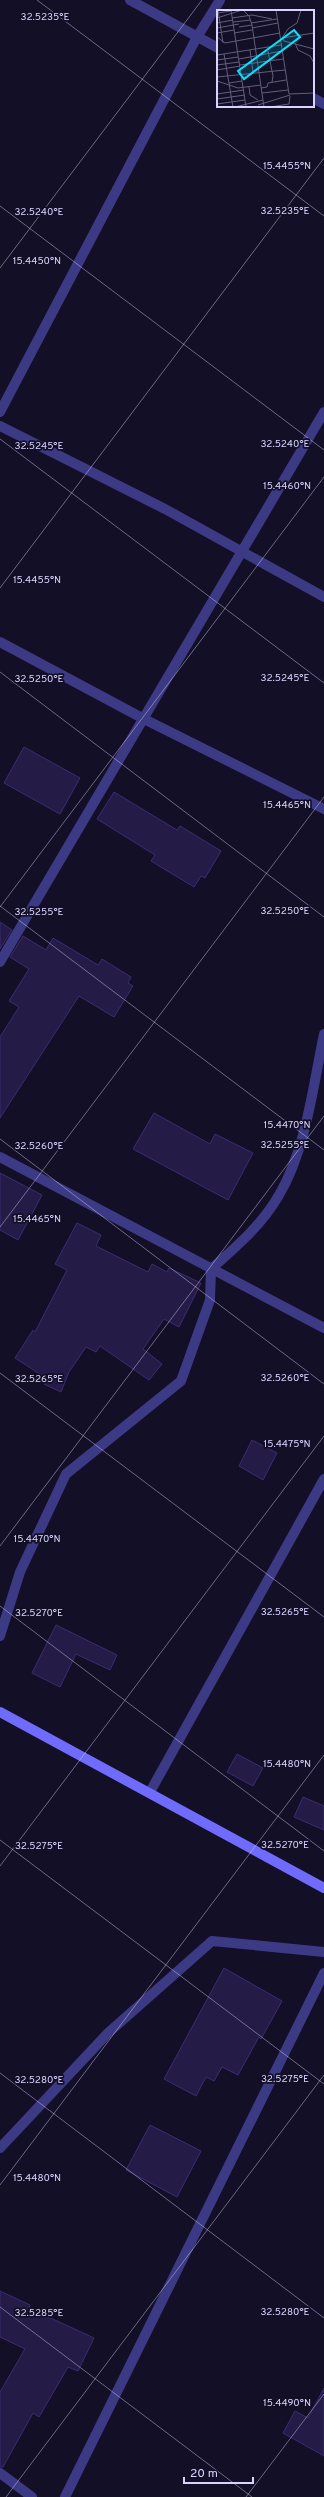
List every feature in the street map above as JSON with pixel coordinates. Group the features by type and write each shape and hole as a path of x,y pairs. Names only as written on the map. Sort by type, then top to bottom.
{"street":[{"path":"130,0 217,47"},
{"path":"0,412 197,37 220,0"},
{"path":"314,99 324,104"},
{"path":"0,962 243,552 324,412"},
{"path":"0,426 165,509 324,597"},
{"path":"0,642 144,719 324,809"},
{"path":"0,1636 20,1572 66,1474 181,1381 210,1300 210,1269 248,1236 279,1196 297,1158 324,1034"},
{"path":"0,1157 324,1328"},
{"path":"150,1792 324,1479"},
{"path":"0,1712 150,1792 324,1888"},
{"path":"0,2148 108,2033 212,1941 324,1952"},
{"path":"65,2497 324,1973"},
{"path":"0,2473 32,2497"}],"building":[{"path":"24,747 80,778 60,814 4,783"},
{"path":"114,792 177,830 180,826 221,851 205,878 201,876 194,887 151,861 155,855 97,819"},
{"path":"0,922 12,930 0,949"},
{"path":"23,936 46,950 53,938 98,965 102,959 131,977 128,983 133,986 114,1017 79,996 0,1118 0,1037 19,1007 9,1001 29,969 10,957"},
{"path":"154,1113 210,1144 215,1134 253,1153 228,1200 133,1149"},
{"path":"0,1173 42,1195 18,1240 0,1230"},
{"path":"77,1223 101,1235 96,1246 148,1272 152,1264 167,1272 169,1268 201,1283 179,1327 164,1319 143,1349 162,1364 149,1380 100,1346 96,1352 86,1347 69,1372 61,1392 44,1384 46,1378 15,1358 33,1330 35,1332 67,1270 55,1264"},
{"path":"252,1440 277,1453 263,1480 239,1466"},
{"path":"56,1625 117,1655 110,1670 76,1654 60,1687 32,1673"},
{"path":"237,1754 263,1768 253,1786 227,1772"},
{"path":"303,1797 324,1806 324,1830 294,1817"},
{"path":"224,1968 282,2001 261,2039 259,2037 238,2075 222,2067 214,2081 206,2077 196,2096 164,2079"},
{"path":"150,2125 201,2151 177,2197 126,2170"},
{"path":"0,2291 30,2305 29,2308 94,2338 78,2371 68,2367 39,2417 33,2413 3,2467 0,2467 0,2392 25,2349 0,2337"},
{"path":"324,2388 324,2456 283,2433 295,2411 308,2418"}]}
